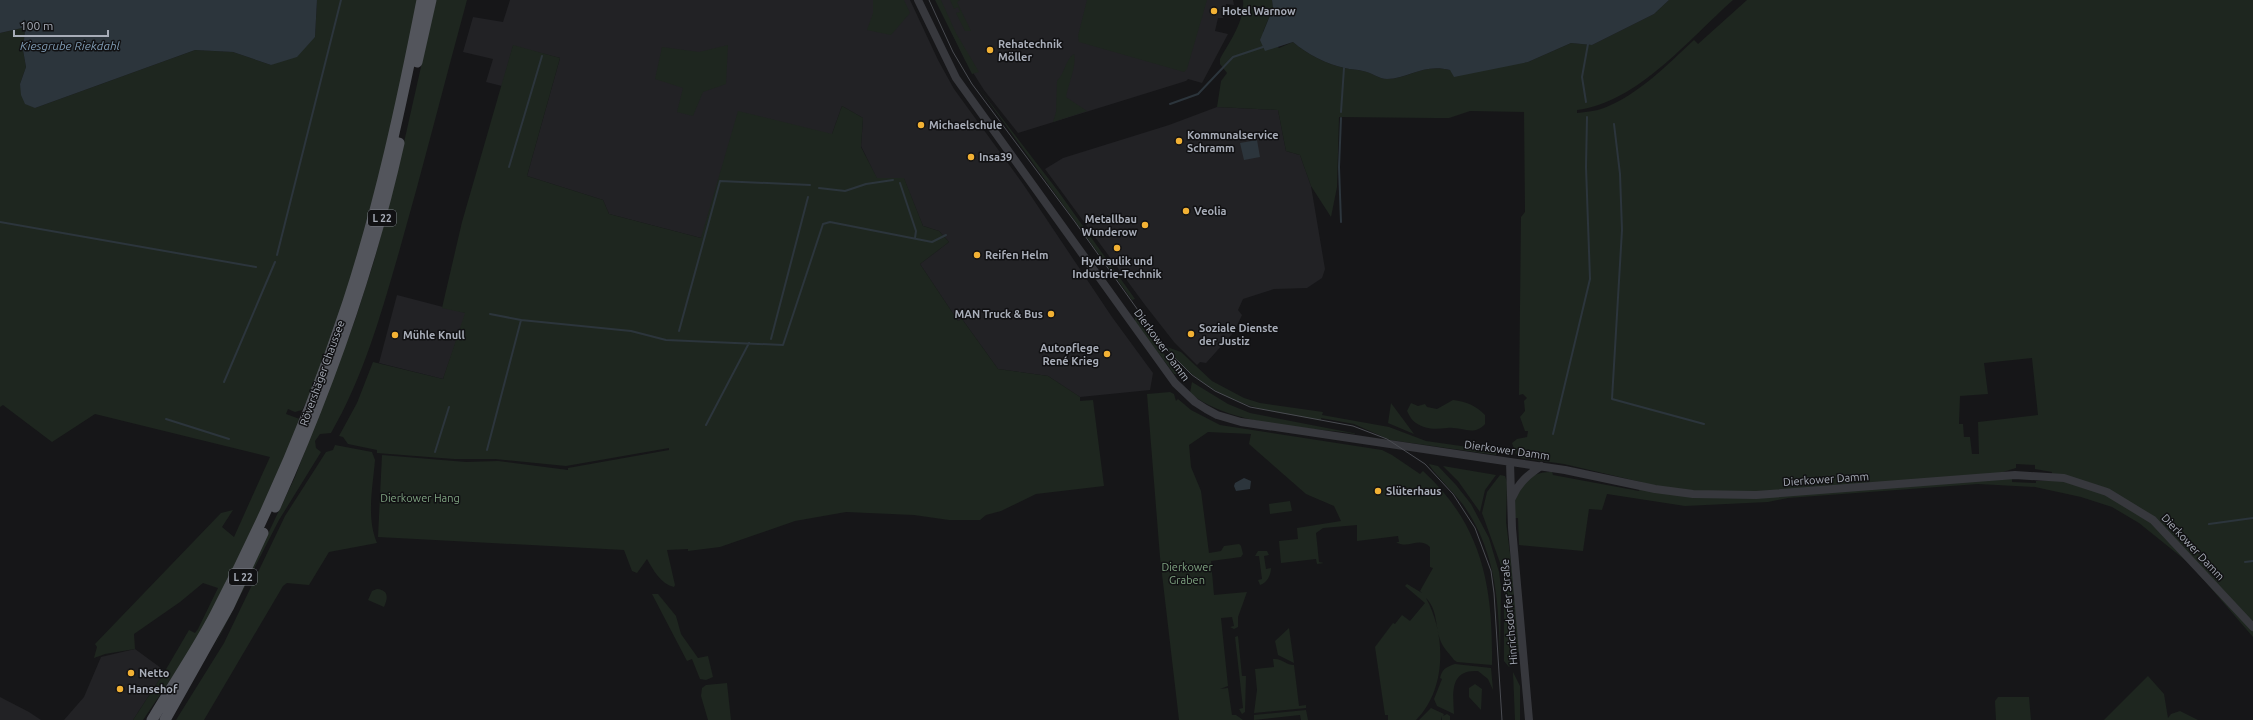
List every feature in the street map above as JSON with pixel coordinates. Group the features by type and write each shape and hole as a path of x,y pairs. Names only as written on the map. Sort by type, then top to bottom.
{"main road":[{"name":"Rövershäger Chaussee","path":"152,720 216,612 259,525 311,404 348,302 376,208 408,71 422,0"},
{"name":"Rövershäger Chaussee","path":"165,720 229,606 268,524 318,406 356,304 384,210 431,0"}],"street":[{"name":"Dierkower Damm","path":"918,0 956,78 1169,374 1194,402 1217,415 1241,422 1541,466 1676,492 1724,496 2014,474 2064,478 2107,492 2153,520 2253,627"},
{"name":"Hinrichsdorfer Straße","path":"1510,462 1511,502 1529,720"},
{"path":"1511,502 1518,486 1527,475 1541,466"}],"shaded area":[{"path":"510,0 910,0 938,60 954,89 1023,184 1112,317 1153,373 1150,390 1080,397 1048,376 998,369 962,319 958,321 920,264 949,242 939,231 923,226 904,179 877,179 861,146 863,118 842,106 832,134 701,238 609,214 603,200 527,176 560,58 513,46 502,86 486,82 493,59 463,52 473,17 503,22"},
{"path":"936,0 1233,0 1234,5 1226,4 1223,18 1218,18 1215,31 1228,34 1202,83 1188,79 1186,81 1018,133 984,90 965,60"},
{"path":"1217,107 1278,110 1286,151 1300,155 1311,186 1325,269 1322,278 1307,288 1274,289 1243,299 1238,310 1242,315 1234,332 1206,363 1200,362 1197,365 1174,342 1145,305 1045,169 1063,158 1169,125"},
{"path":"397,295 466,313 443,379 379,363"},
{"path":"135,649 165,671 133,720 64,720 84,697 101,657"},
{"path":"0,697 29,712 41,720 0,720"}],"green space":[{"path":"317,0 419,0 390,140 345,301 309,401 307,401 302,410 295,412 288,409 286,414 305,421 216,612 143,720 133,720 165,671 189,630 195,633 198,629 218,588 203,583 180,602 134,634 135,649 105,654 94,658 97,647 95,644 221,513 233,510 222,527 234,537 270,457 95,414 52,442 3,405 0,407 0,33 22,28 25,30 23,50 26,67 20,84 35,108 195,50 233,52 271,65 315,37"},
{"path":"436,0 467,0 408,220 371,344 343,411 331,433 320,434 315,441 316,448 321,452 279,520 213,649 295,477 355,320 374,261 396,178"},
{"path":"873,0 904,0 910,13 891,35 867,30 873,13"},
{"path":"935,0 941,0 956,33 979,72 972,74"},
{"path":"950,0 960,0 957,2 971,31 965,31 956,13 960,12 958,7 954,9"},
{"path":"1087,0 1207,0 1187,69 1184,72 1079,42 1078,36"},
{"path":"1243,0 1272,0 1273,8 1263,32 1279,48 1293,42 1304,51 1331,64 1347,69 1366,72 1387,79 1432,68 1450,70 1528,62 1571,43 1592,45 1654,14 1669,0 1733,0 1661,67 1641,82 1620,95 1599,105 1577,110 1577,113 1604,108 1629,95 1663,69 1694,40 1698,44 1747,0 2253,0 2253,637 2190,564 2139,523 2112,507 2081,497 2035,487 1978,484 1788,498 1768,502 1685,506 1607,494 1602,510 1589,509 1583,551 1519,545 1518,518 1514,518 1515,495 1520,485 1529,478 1540,473 1552,472 1553,475 1639,491 1641,482 1564,464 1520,458 1516,454 1512,443 1517,439 1527,437 1528,431 1525,431 1520,417 1525,411 1524,401 1527,398 1523,394 1519,395 1521,217 1525,212 1524,112 1470,111 1449,118 1339,117 1337,187 1331,217 1311,186 1300,155 1286,151 1278,110 1217,107 1221,81 1227,73 1220,64 1220,59 1236,31 1242,16","holes":["2032,358 2038,415 1978,422 1979,454 1972,454 1970,437 1964,437 1963,424 1959,424 1960,396 1988,394 1984,363","2016,464 2035,465 2035,469 2052,472 2050,481 2036,481 2036,483 2012,482 2012,479 2002,479 2003,472 2016,468"]},
{"name":"Dierkower Hang","path":"513,45 560,58 527,176 603,200 609,214 701,238 738,111 832,134 842,106 863,118 861,147 877,178 904,178 923,226 939,231 949,242 920,264 958,321 962,319 998,369 1048,376 1080,397 1080,401 1093,400 1104,486 1036,494 1001,511 986,515 980,520 949,520 914,515 846,512 795,521 720,547 688,551 688,549 667,550 675,585 674,587 661,580 647,559 637,573 632,571 624,550 378,537 382,455 466,462 498,461 568,470 568,468 669,450 669,448 566,466 495,459 454,459 377,453 377,450 348,444 343,437 339,436 357,403 373,362 443,379 465,313 442,308 462,222"},
{"path":"728,45 726,84 703,92 693,116 677,112 683,88 655,79 662,47 699,52"},
{"path":"1074,54 1075,59 1066,97 1087,111 1053,122 1056,112 1057,81"},
{"path":"978,87 1058,191 1135,299 1132,300"},
{"path":"1135,316 1156,345 1183,375 1174,374 1135,322"},
{"path":"1167,347 1181,352 1212,381 1244,398 1260,403 1323,412 1322,415 1389,427 1426,441 1496,451 1496,455 1390,440 1354,424 1281,413 1244,404 1211,388 1179,362 1171,354"},
{"path":"1192,382 1228,404 1250,413 1358,434 1293,427 1247,419 1207,404 1190,393"},
{"name":"Dierkower Graben","path":"1170,392 1174,394 1176,401 1178,399 1191,410 1220,425 1382,450 1420,474 1423,471 1443,492 1459,514 1471,536 1480,559 1490,610 1492,665 1457,662 1454,660 1441,642 1433,608 1426,598 1433,612 1440,644 1438,677 1433,693 1426,707 1416,720 1388,720 1388,715 1385,715 1375,647 1393,623 1395,624 1402,615 1410,621 1425,603 1405,586 1407,584 1422,593 1420,591 1433,568 1430,567 1430,547 1422,543 1405,545 1400,544 1396,542 1399,542 1398,536 1357,541 1357,525 1323,528 1316,533 1319,562 1324,563 1317,564 1316,559 1281,563 1279,541 1298,539 1297,528 1341,521 1334,506 1306,494 1249,444 1251,434 1208,432 1189,445 1191,467 1201,491 1209,553 1221,551 1224,546 1239,544 1243,554 1241,557 1211,561 1214,595 1247,592 1238,617 1238,627 1234,629 1230,627 1234,626 1232,617 1221,618 1228,686 1220,689 1228,688 1232,715 1236,715 1243,720 1179,720 1160,557 1147,394"},
{"path":"1453,400 1467,403 1478,409 1485,415 1485,424 1476,430 1427,428 1415,422 1407,411 1411,403 1418,406 1425,404 1427,407 1437,409"},
{"path":"1391,403 1414,434 1388,423"},
{"path":"335,445 372,452 375,460 371,512 377,543 329,552 309,585 287,583 283,586 204,720 176,720 224,643 285,516 326,452 333,450"},
{"path":"1429,464 1438,466 1456,485 1471,504 1489,538 1499,572 1501,587 1500,662 1497,600 1490,561 1475,524 1464,506"},
{"path":"1443,466 1496,475 1485,490 1480,512 1458,481"},
{"path":"1500,475 1505,476 1507,482 1506,522 1515,594 1509,596 1504,594 1503,571 1482,513 1487,492"},
{"path":"1290,501 1292,511 1270,514 1269,504"},
{"path":"1258,551 1267,551 1269,555 1264,556 1266,569 1271,568 1268,578 1260,585 1258,580 1262,579 1259,556 1255,556"},
{"path":"377,589 386,593 387,598 384,607 368,600 372,591"},
{"path":"652,594 658,594 676,616 681,634 698,658 708,656 713,677 706,680 700,679 692,659 687,661"},
{"path":"1507,599 1515,600 1520,650 1509,667 1504,661 1504,602"},
{"path":"1289,628 1294,663 1278,655 1275,641"},
{"path":"1238,636 1242,676 1246,676 1245,712 1242,714 1239,709 1243,708 1235,637"},
{"path":"1273,659 1294,665 1299,706 1306,705 1306,708 1254,713 1257,690 1255,669 1274,667"},
{"path":"1455,664 1491,668 1493,690 1488,679 1478,671 1469,671 1462,674 1457,678 1455,684 1453,699 1454,714 1437,706 1434,699 1442,679 1440,678 1443,670"},
{"path":"1513,672 1520,686 1520,720 1515,720"},
{"path":"2148,676 2164,694 2168,718 2171,714 2180,711 2198,720 2104,720"},
{"path":"727,683 731,720 708,720 701,696 702,688 706,685"},
{"path":"1475,684 1482,689 1481,710 1469,697 1469,688"},
{"path":"1998,697 2029,697 2031,720 1996,720 1995,701"},
{"path":"1431,708 1444,714 1443,716 1447,714 1450,716 1450,720 1442,720 1442,716 1441,720 1419,720"},
{"path":"1306,710 1308,720 1301,720 1300,715 1254,720 1254,715"}],"water":[{"name":"Kiesgrube Riekdahl","path":"0,0 317,0 315,37 297,57 271,65 233,52 195,50 35,108 25,104 21,95 20,84 26,67 23,50 25,30 22,28 0,33"},
{"path":"1272,0 1669,0 1654,14 1592,45 1571,43 1528,62 1454,77 1450,70 1432,68 1387,79 1366,72 1347,69 1331,64 1304,51 1293,42 1265,51 1260,40 1273,8"},
{"path":"1257,140 1260,157 1244,160 1240,143"},
{"path":"1244,478 1251,481 1250,489 1236,491 1234,486 1235,483"}],"waterway":[{"path":"277,255 341,0"},
{"path":"1586,102 1582,77 1588,44"},
{"path":"1170,104 1198,94 1233,57 1263,47"},
{"path":"509,167 542,56"},
{"path":"1341,112 1344,68"},
{"path":"1553,434 1590,279 1586,167 1587,117"},
{"path":"1341,118 1339,167 1341,222"},
{"path":"1614,124 1620,174 1622,230 1612,399 1704,424"},
{"path":"819,188 845,191 866,184 893,180"},
{"path":"679,331 720,181 810,185"},
{"path":"900,183 916,231 915,238"},
{"path":"771,339 808,197"},
{"path":"0,222 256,267"},
{"path":"490,314 521,320 631,331 666,340 783,345 823,224 830,222 932,242 946,235"},
{"path":"224,382 275,262"},
{"path":"487,450 521,320"},
{"path":"706,425 749,343"},
{"path":"435,452 449,407"},
{"path":"166,419 229,439"},
{"path":"2209,524 2253,518"},
{"path":"2245,562 2253,561"}],"tram line":[{"path":"929,0 953,52 972,84 1075,222 1165,348 1192,375 1215,391 1250,407 1353,426 1387,439 1425,464 1453,494 1475,528 1491,571 1494,593 1502,720"}],"place":[{"name":"Hotel Warnow","path":"1214,11"},
{"name":"Rehatechnik Möller","path":"990,50"},
{"name":"Michaelschule","path":"921,125"},
{"name":"Kommunalservice Schramm","path":"1179,141"},
{"name":"Insa39","path":"971,157"},
{"name":"Veolia","path":"1186,211"},
{"name":"Metallbau Wunderow","path":"1145,225"},
{"name":"Hydraulik und Industrie-Technik","path":"1117,248"},
{"name":"Reifen Helm","path":"977,255"},
{"name":"MAN Truck & Bus","path":"1051,314"},
{"name":"Soziale Dienste der Justiz","path":"1191,334"},
{"name":"Mühle Knull","path":"395,335"},
{"name":"Autopflege René Krieg","path":"1107,354"},
{"name":"Slüterhaus","path":"1378,491"},
{"name":"Netto","path":"131,673"},
{"name":"Hansehof","path":"120,689"}]}
